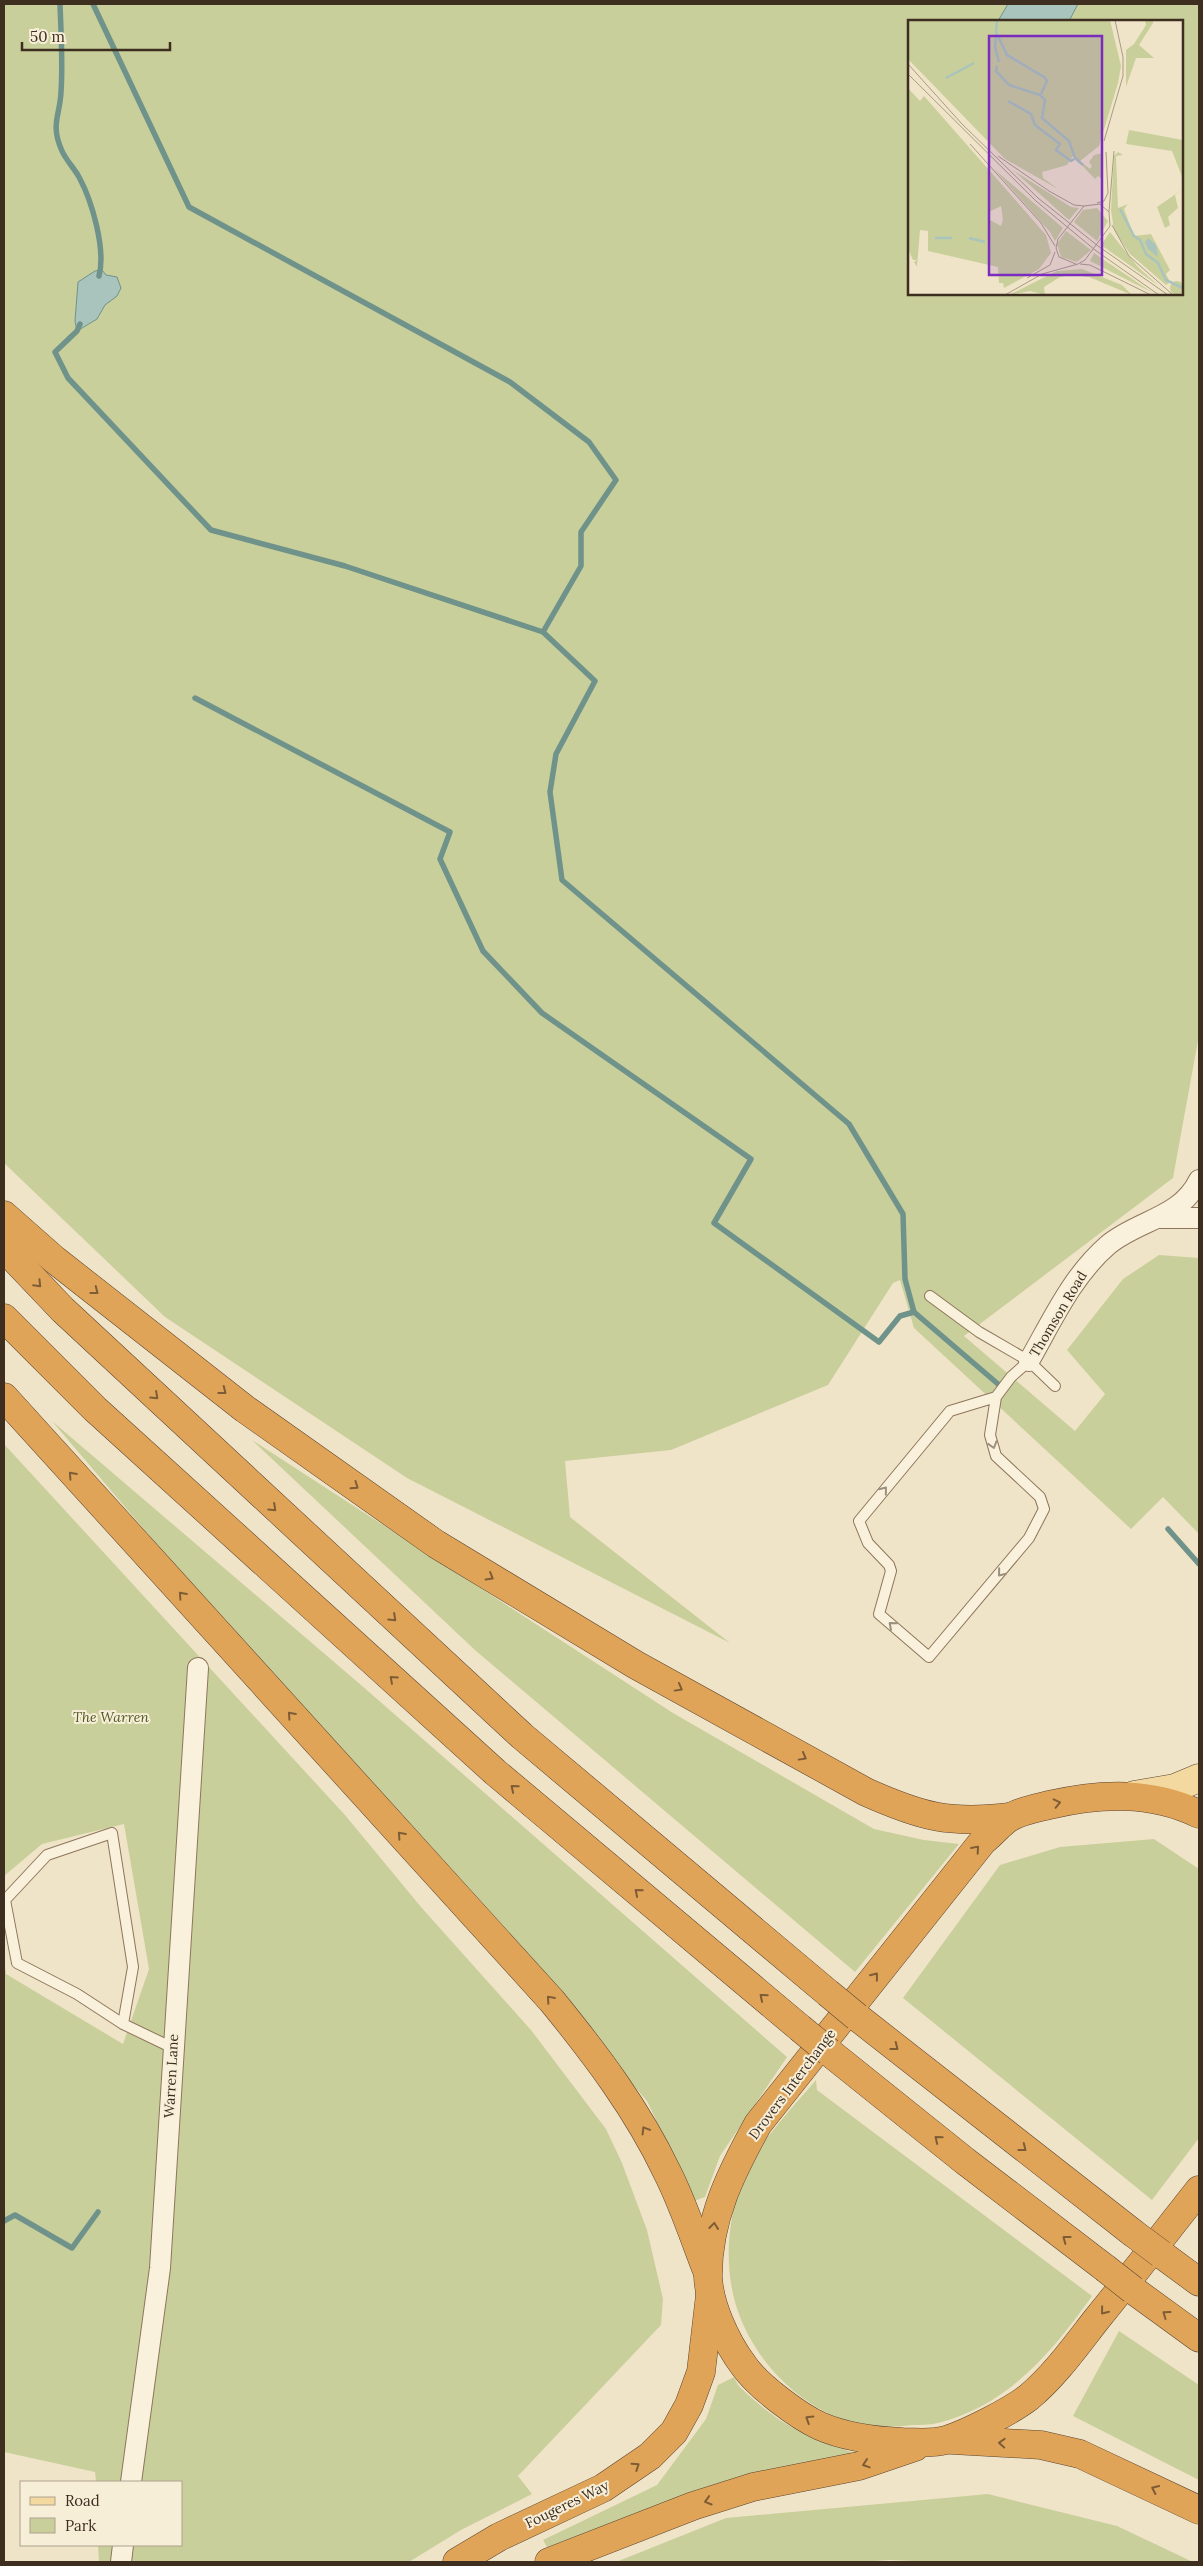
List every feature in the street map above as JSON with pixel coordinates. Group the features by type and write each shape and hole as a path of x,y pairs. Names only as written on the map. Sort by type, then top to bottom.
{"highway":[{"path":"4,1215 55,1260 261,1420 436,1544 628,1660 866,1792 902,1808 944,1820 973,1822 1010,1817"},
{"path":"4,1248 63,1310 260,1496 522,1736 828,1993 1133,2233 1199,2282"},
{"path":"4,1318 102,1415 494,1772 829,2052 965,2161 1133,2290 1199,2338"},
{"path":"4,1398 552,2001 589,2047 622,2092 660,2158 709,2284"},
{"name":"Drovers Interchange","path":"1199,1814 1180,1805 1134,1795 1100,1796 1068,1801 1010,1817 984,1841 962,1866 758,2124 731,2173 715,2217 709,2284 727,2337 744,2367 781,2401 820,2426 854,2436 888,2441 937,2441 978,2426 1028,2398 1058,2369 1199,2190"},
{"name":"Fougeres Way","path":"457,2562 500,2537 603,2488 650,2456 674,2432 689,2405 701,2372 709,2284"},
{"path":"549,2562 692,2506 753,2487 859,2466 937,2441 1041,2445 1080,2454 1199,2510"}],"main road":[{"path":"1134,1795 1175,1788 1199,1778"}],"street":[{"name":"Thomson Road","path":"1029,1361 1087,1266 1109,1244 1133,1229 1162,1218 1194,1191 1199,1180"},
{"name":"Thomson Road","path":"1162,1218 1199,1218"},
{"name":"Warren Lane","path":"131,2481 160,2268 198,1668"},
{"path":"121,2562 123,2546"}],"lane":[{"path":"930,1296 979,1332 1029,1361 1055,1386"},
{"path":"996,1397 950,1412 859,1521 868,1543 889,1565 891,1571 880,1614 929,1657 1029,1538 1044,1509 1040,1497 996,1456 990,1436 996,1397 1011,1377 1029,1361"},
{"path":"123,2024 133,1967 112,1834 47,1855 5,1900 17,1963 77,1994 123,2024 173,2048"}],"green space":[{"path":"4,4 1008,4 999,20 908,20 908,295 1183,295 1183,20 1070,20 1078,4 1199,4 1199,1035 1173,1178 964,1336 1075,1431 1105,1394 1067,1350 1123,1279 1159,1255 1199,1258 1199,1534 1163,1497 1131,1529 914,1328 900,1280 893,1283 828,1385 671,1450 565,1461 570,1517 730,1643 407,1478 165,1317 4,1163"},
{"path":"52,1421 361,1685 787,2057 720,2156 705,2197 691,2202 674,2157 647,2101 357,1766 198,1593"},
{"path":"252,1440 673,1713 874,1829 924,1840 959,1844 855,1972 476,1651"},
{"name":"The Warren","path":"4,1444 345,1815 421,1907 531,2030 606,2129 622,2163 647,2230 663,2299 661,2325 518,2476 532,2494 461,2530 409,2562 99,2562 98,2546 182,2546 182,2481 96,2481 95,2472 4,2452 4,1959 6,1974 123,2044 149,1969 124,1824 42,1844 4,1876"},
{"path":"1154,1839 1199,1869 1199,2138 1152,2200 903,1998 1000,1865 1060,1847"},
{"path":"816,2080 817,2090 1092,2296 1061,2337 1027,2374 1007,2390 963,2415 935,2424 892,2427 859,2424 838,2417 798,2395 781,2380 753,2343 743,2323 735,2302 729,2272 729,2241 737,2195 747,2168 755,2155 775,2128"},
{"path":"1119,2331 1199,2385 1199,2480 1073,2416"},
{"path":"734,2377 738,2385 753,2399 791,2427 854,2453 685,2496 547,2547 543,2540 657,2485 706,2419 718,2385"},
{"path":"988,2494 1117,2526 1193,2562 939,2562 889,2560 863,2562 616,2562 726,2518"}],"water":[{"path":"1008,4 1078,4 1070,20 999,20"},
{"path":"102,270 106,275 117,277 121,288 117,296 105,305 97,319 77,331 75,321 78,282 95,271"}],"waterway":[{"path":"60,4 62,81 56,127 58,142 79,177 93,212 101,253 99,276"},
{"path":"93,4 189,207 510,382 589,442 616,480 581,532 581,566 543,632"},
{"path":"80,324 77,331 55,352 68,378 211,530 345,566 543,632 595,681 556,754 550,792 562,880 849,1124 903,1214 905,1279 914,1312 998,1384"},
{"path":"195,698 450,832 440,859 483,951 542,1013 751,1159 714,1223 879,1342 900,1316 914,1312"},
{"path":"1168,1529 1199,1564"},
{"path":"4,2221 15,2215 72,2248 98,2212"}]}
